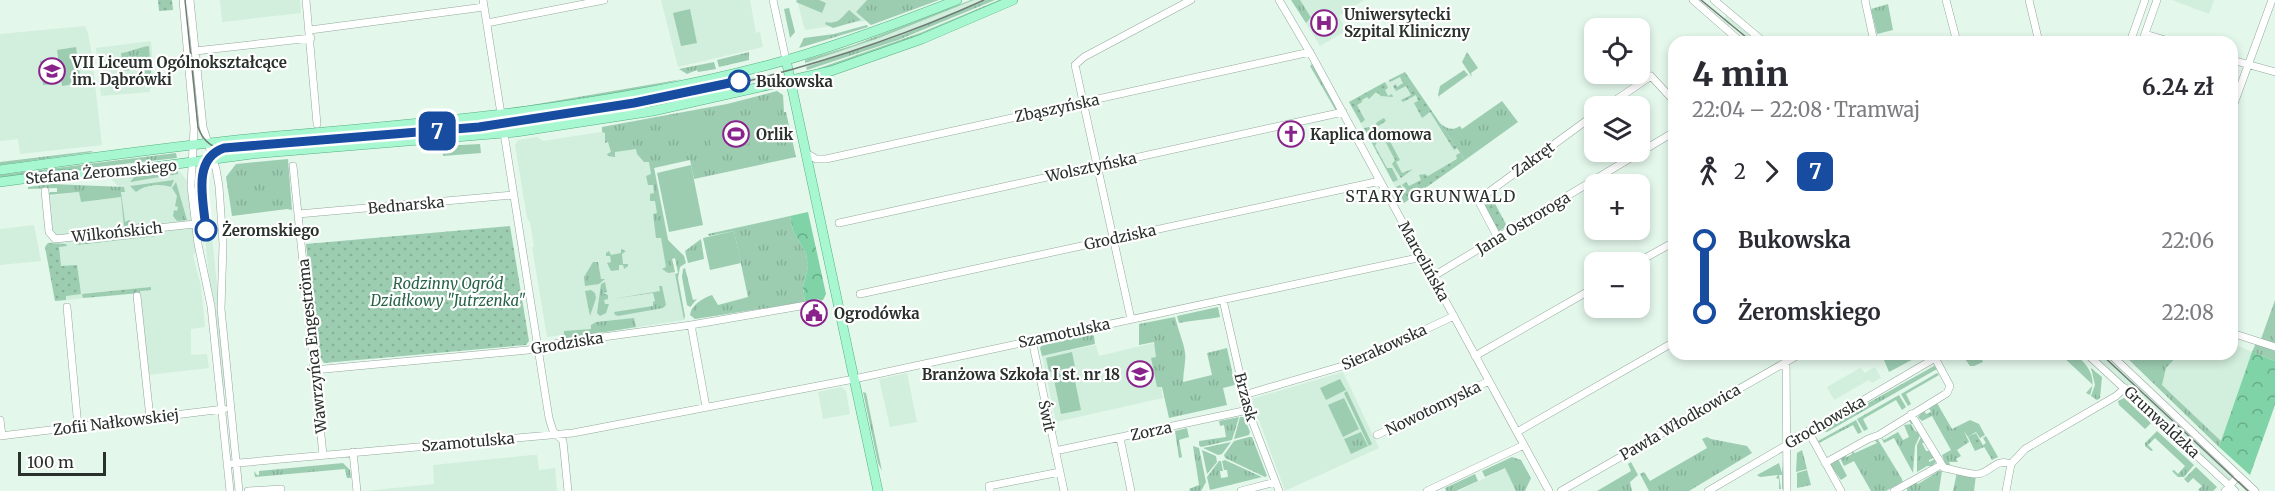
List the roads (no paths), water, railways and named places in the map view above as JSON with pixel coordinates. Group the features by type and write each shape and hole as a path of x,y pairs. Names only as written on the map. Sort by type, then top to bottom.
{"main road":[{"name":"Stefana Żeromskiego","path":"0,170 200,145 501,114 651,90 786,60 874,32 957,0"},
{"name":"Stefana Żeromskiego","path":"0,182 52,175 109,173 229,158 504,134 654,111 831,71 897,48 1013,0"},
{"path":"786,60 878,491"}],"street":[{"path":"183,0 194,128 204,161 218,175"},
{"path":"190,0 203,127 200,145 204,161 191,186 195,224 210,295 229,491"},
{"path":"306,0 317,124"},
{"path":"487,23 604,0"},
{"path":"773,0 786,60"},
{"path":"1131,319 1075,65 1084,57 1191,0"},
{"name":"Marcelińska","path":"1279,0 1343,112 1549,491"},
{"path":"1693,0 1735,36"},
{"path":"1714,0 1757,36"},
{"path":"1865,0 1873,36"},
{"path":"1946,0 1955,36"},
{"path":"2029,0 2038,36"},
{"path":"2132,36 2145,0"},
{"path":"2152,36 2145,34 2157,0"},
{"path":"2238,93 2272,0"},
{"path":"195,51 484,4 550,422 564,445 568,491"},
{"path":"1714,17 1722,8"},
{"name":"Zbąszyńska","path":"806,153 816,159 823,159 1310,52"},
{"path":"2238,61 2275,72"},
{"path":"1622,96 1651,76 1668,94"},
{"name":"Wolsztyńska","path":"839,223 1343,112"},
{"name":"Zakręt","path":"1498,238 1478,200 1584,122"},
{"name":"Jana Ostroroga","path":"1432,277 1668,136"},
{"path":"200,145 204,161"},
{"path":"229,158 219,167 218,175 223,231 221,309 239,491"},
{"name":"Wawrzyńca Engeströma","path":"293,166 323,455"},
{"name":"Grodziska","path":"860,294 1380,181"},
{"name":"Wilkońskich","path":"45,191 49,232 55,239 195,224"},
{"name":"Bednarska","path":"298,214 514,195"},
{"path":"1650,255 1668,245"},
{"name":"Szamotulska","path":"227,464 585,430 854,378 1422,257"},
{"path":"1475,356 1584,294"},
{"path":"137,296 150,418"},
{"name":"Brzask","path":"1222,300 1248,410 1279,491"},
{"name":"Grodziska","path":"314,370 528,350 559,343 691,325 819,303"},
{"path":"67,307 78,427"},
{"name":"Sierakowska","path":"1244,394 1356,362 1454,316"},
{"path":"691,325 706,407"},
{"path":"2238,335 2275,347"},
{"name":"Świt","path":"1032,340 1064,491"},
{"path":"1516,432 1668,345"},
{"path":"1785,360 1787,491"},
{"name":"Pawła Włodkowica","path":"1561,491 1789,360"},
{"name":"Grochowska","path":"1708,491 1786,443 1932,360"},
{"path":"1826,464 1879,435 1947,393 1950,386 1936,360"},
{"name":"Grunwaldzka","path":"2094,360 2230,489"},
{"name":"Grunwaldzka","path":"2117,360 2254,491"},
{"name":"Nowotomyska","path":"1377,435 1489,381"},
{"path":"2006,491 2011,464 2025,449 2116,396 2125,388"},
{"name":"Zofii Nałkowskiej","path":"1,436 231,408"},
{"name":"Zorza","path":"1055,451 1248,410"},
{"path":"1911,414 1944,468 1978,474 1998,463 2011,464"},
{"path":"0,420 1,436"},
{"path":"1808,431 1841,491"},
{"path":"1120,438 1131,491"},
{"path":"1427,491 1524,445"},
{"path":"353,452 357,491"},
{"path":"1894,491 1941,465"},
{"path":"990,491 989,486 1060,472"},
{"path":"2230,489 2238,476"},
{"path":"1241,491 1275,482"},
{"path":"248,491 281,489"}],"tram line":[{"path":"185,0 198,127 209,144 228,150 422,135 614,110 708,91 802,67 894,37 984,0"},
{"path":"1701,0 1745,36"},
{"name":"7","path":"206,230 203,172 209,157 224,148 479,127 657,99 739,81"},
{"path":"2107,360 2248,491"}],"place":[{"name":"Uniwersytecki Szpital Kliniczny","path":"1324,23"},
{"name":"VII Liceum Ogólnokształcące im. Dąbrówki","path":"52,71"},
{"name":"Bukowska","path":"739,81"},
{"name":"Orlik","path":"736,134"},
{"name":"Kaplica domowa","path":"1291,134"},
{"name":"Żeromskiego","path":"206,230"},
{"name":"Ogrodówka","path":"814,313"},
{"name":"Branżowa Szkoła I st. nr 18","path":"1140,374"}],"district":[{"name":"STARY GRUNWALD","path":"1431,196"}],"park label":[{"name":"Rodzinny Ogród Działkowy \"Jutrzenka\"","path":"448,292"}]}
